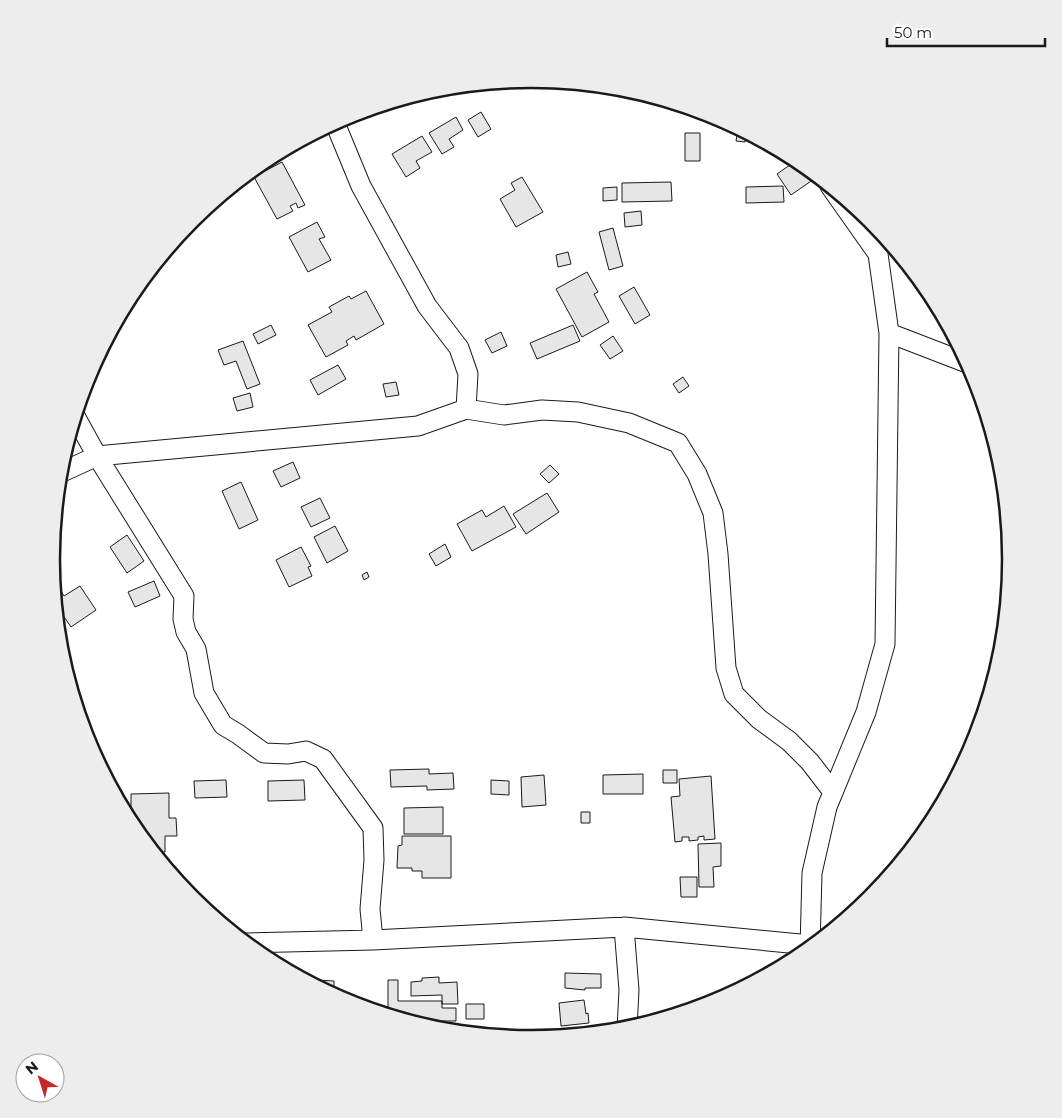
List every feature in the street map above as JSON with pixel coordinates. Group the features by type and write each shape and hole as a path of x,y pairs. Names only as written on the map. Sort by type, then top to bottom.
{"street":[{"path":"338,130 362,186 427,306 459,348 468,374 466,409"},
{"path":"846,209 878,254"},
{"path":"810,939 812,873 827,807 866,712 885,644 889,333 878,254 879,242"},
{"path":"889,333 957,359"},
{"path":"69,469 96,456 418,426 466,409 504,415 542,410 578,412 629,423 678,443 697,474 713,513 718,554 726,668 734,694 758,719 789,741 810,762 833,792"},
{"path":"80,425 96,456 184,596 183,618 186,632 196,649 204,693 222,725 264,753 288,754 306,751 323,759 373,828 374,860 370,909 373,940"},
{"path":"624,927 629,990 627,1020"},
{"path":"258,943 373,940 624,927 801,945"}],"building":[{"path":"481,112 491,129 478,137 468,120"},
{"path":"456,117 463,130 449,139 454,147 442,154 429,133"},
{"path":"685,133 700,133 700,161 685,161"},
{"path":"422,136 432,152 416,161 420,168 406,177 392,154"},
{"path":"737,136 745,140 745,142 736,141"},
{"path":"282,162 305,205 298,208 296,203 290,206 293,211 277,219 254,178"},
{"path":"790,165 812,181 791,195 777,174"},
{"path":"522,177 543,212 516,227 500,199 515,190 511,183"},
{"path":"671,182 672,201 622,202 622,183"},
{"path":"783,186 784,202 746,203 746,187"},
{"path":"617,187 617,200 603,201 603,188"},
{"path":"641,211 642,225 625,227 624,213"},
{"path":"317,222 325,237 319,239 331,260 308,272 289,237"},
{"path":"613,228 623,266 609,270 599,232"},
{"path":"568,252 571,264 558,267 556,255"},
{"path":"587,272 598,292 594,294 609,322 582,337 556,289"},
{"path":"634,287 650,315 635,324 619,296"},
{"path":"366,291 384,324 356,340 354,336 346,341 348,345 326,357 308,325 332,312 329,307 349,296 351,299"},
{"path":"271,325 276,335 258,344 253,334"},
{"path":"573,325 580,341 537,359 530,343"},
{"path":"501,332 507,346 492,353 485,340"},
{"path":"613,336 623,351 610,359 600,345"},
{"path":"243,341 260,384 247,389 236,361 224,365 218,350"},
{"path":"338,365 346,379 318,395 310,380"},
{"path":"683,377 689,386 679,393 673,384"},
{"path":"396,382 399,395 386,397 383,384"},
{"path":"250,393 253,407 237,411 233,398"},
{"path":"293,462 300,478 281,487 273,471"},
{"path":"550,465 559,474 549,483 540,474"},
{"path":"241,482 258,520 239,529 222,491"},
{"path":"547,493 559,512 526,534 513,514"},
{"path":"320,498 330,518 311,527 301,507"},
{"path":"504,506 516,527 472,551 457,524 482,510 486,517"},
{"path":"335,526 348,551 327,563 314,537"},
{"path":"127,535 144,561 127,573 110,547"},
{"path":"445,544 451,557 436,566 429,554"},
{"path":"301,547 311,566 308,567 312,576 289,587 276,560"},
{"path":"367,572 369,577 364,580 362,575"},
{"path":"154,581 160,596 135,607 128,592"},
{"path":"80,586 96,610 71,627 64,616 61,591 64,596"},
{"path":"429,769 429,774 453,773 454,789 427,790 427,786 391,787 390,770"},
{"path":"663,770 677,770 677,783 663,783"},
{"path":"643,774 643,794 603,794 603,775"},
{"path":"544,775 546,805 522,807 521,777"},
{"path":"711,776 715,839 704,840 704,836 698,837 698,840 689,841 689,837 682,837 682,841 675,842 671,797 680,796 679,779"},
{"path":"226,780 227,797 195,798 194,781"},
{"path":"304,780 305,800 268,801 268,781"},
{"path":"491,780 509,781 509,795 491,794"},
{"path":"169,793 169,818 176,818 177,836 165,836 165,852 162,852 157,846 131,808 131,794"},
{"path":"443,807 443,834 404,834 404,808"},
{"path":"581,812 590,812 590,823 581,823"},
{"path":"402,836 451,836 451,878 422,878 422,871 412,871 412,868 397,868 398,846 402,845"},
{"path":"721,843 721,866 713,867 714,887 699,887 698,844"},
{"path":"680,877 697,877 697,897 681,897"},
{"path":"565,973 601,974 601,988 585,988 585,990 565,988"},
{"path":"439,977 439,983 457,982 458,1004 442,1004 442,995 411,996 411,982 422,981 422,978"},
{"path":"322,980 334,981 334,986"},
{"path":"388,980 398,980 398,1001 442,1001 442,1008 456,1008 456,1021 439,1021 388,1007"},
{"path":"584,1000 589,1023 561,1026 559,1003"},
{"path":"466,1004 484,1004 484,1019 466,1019"}]}
